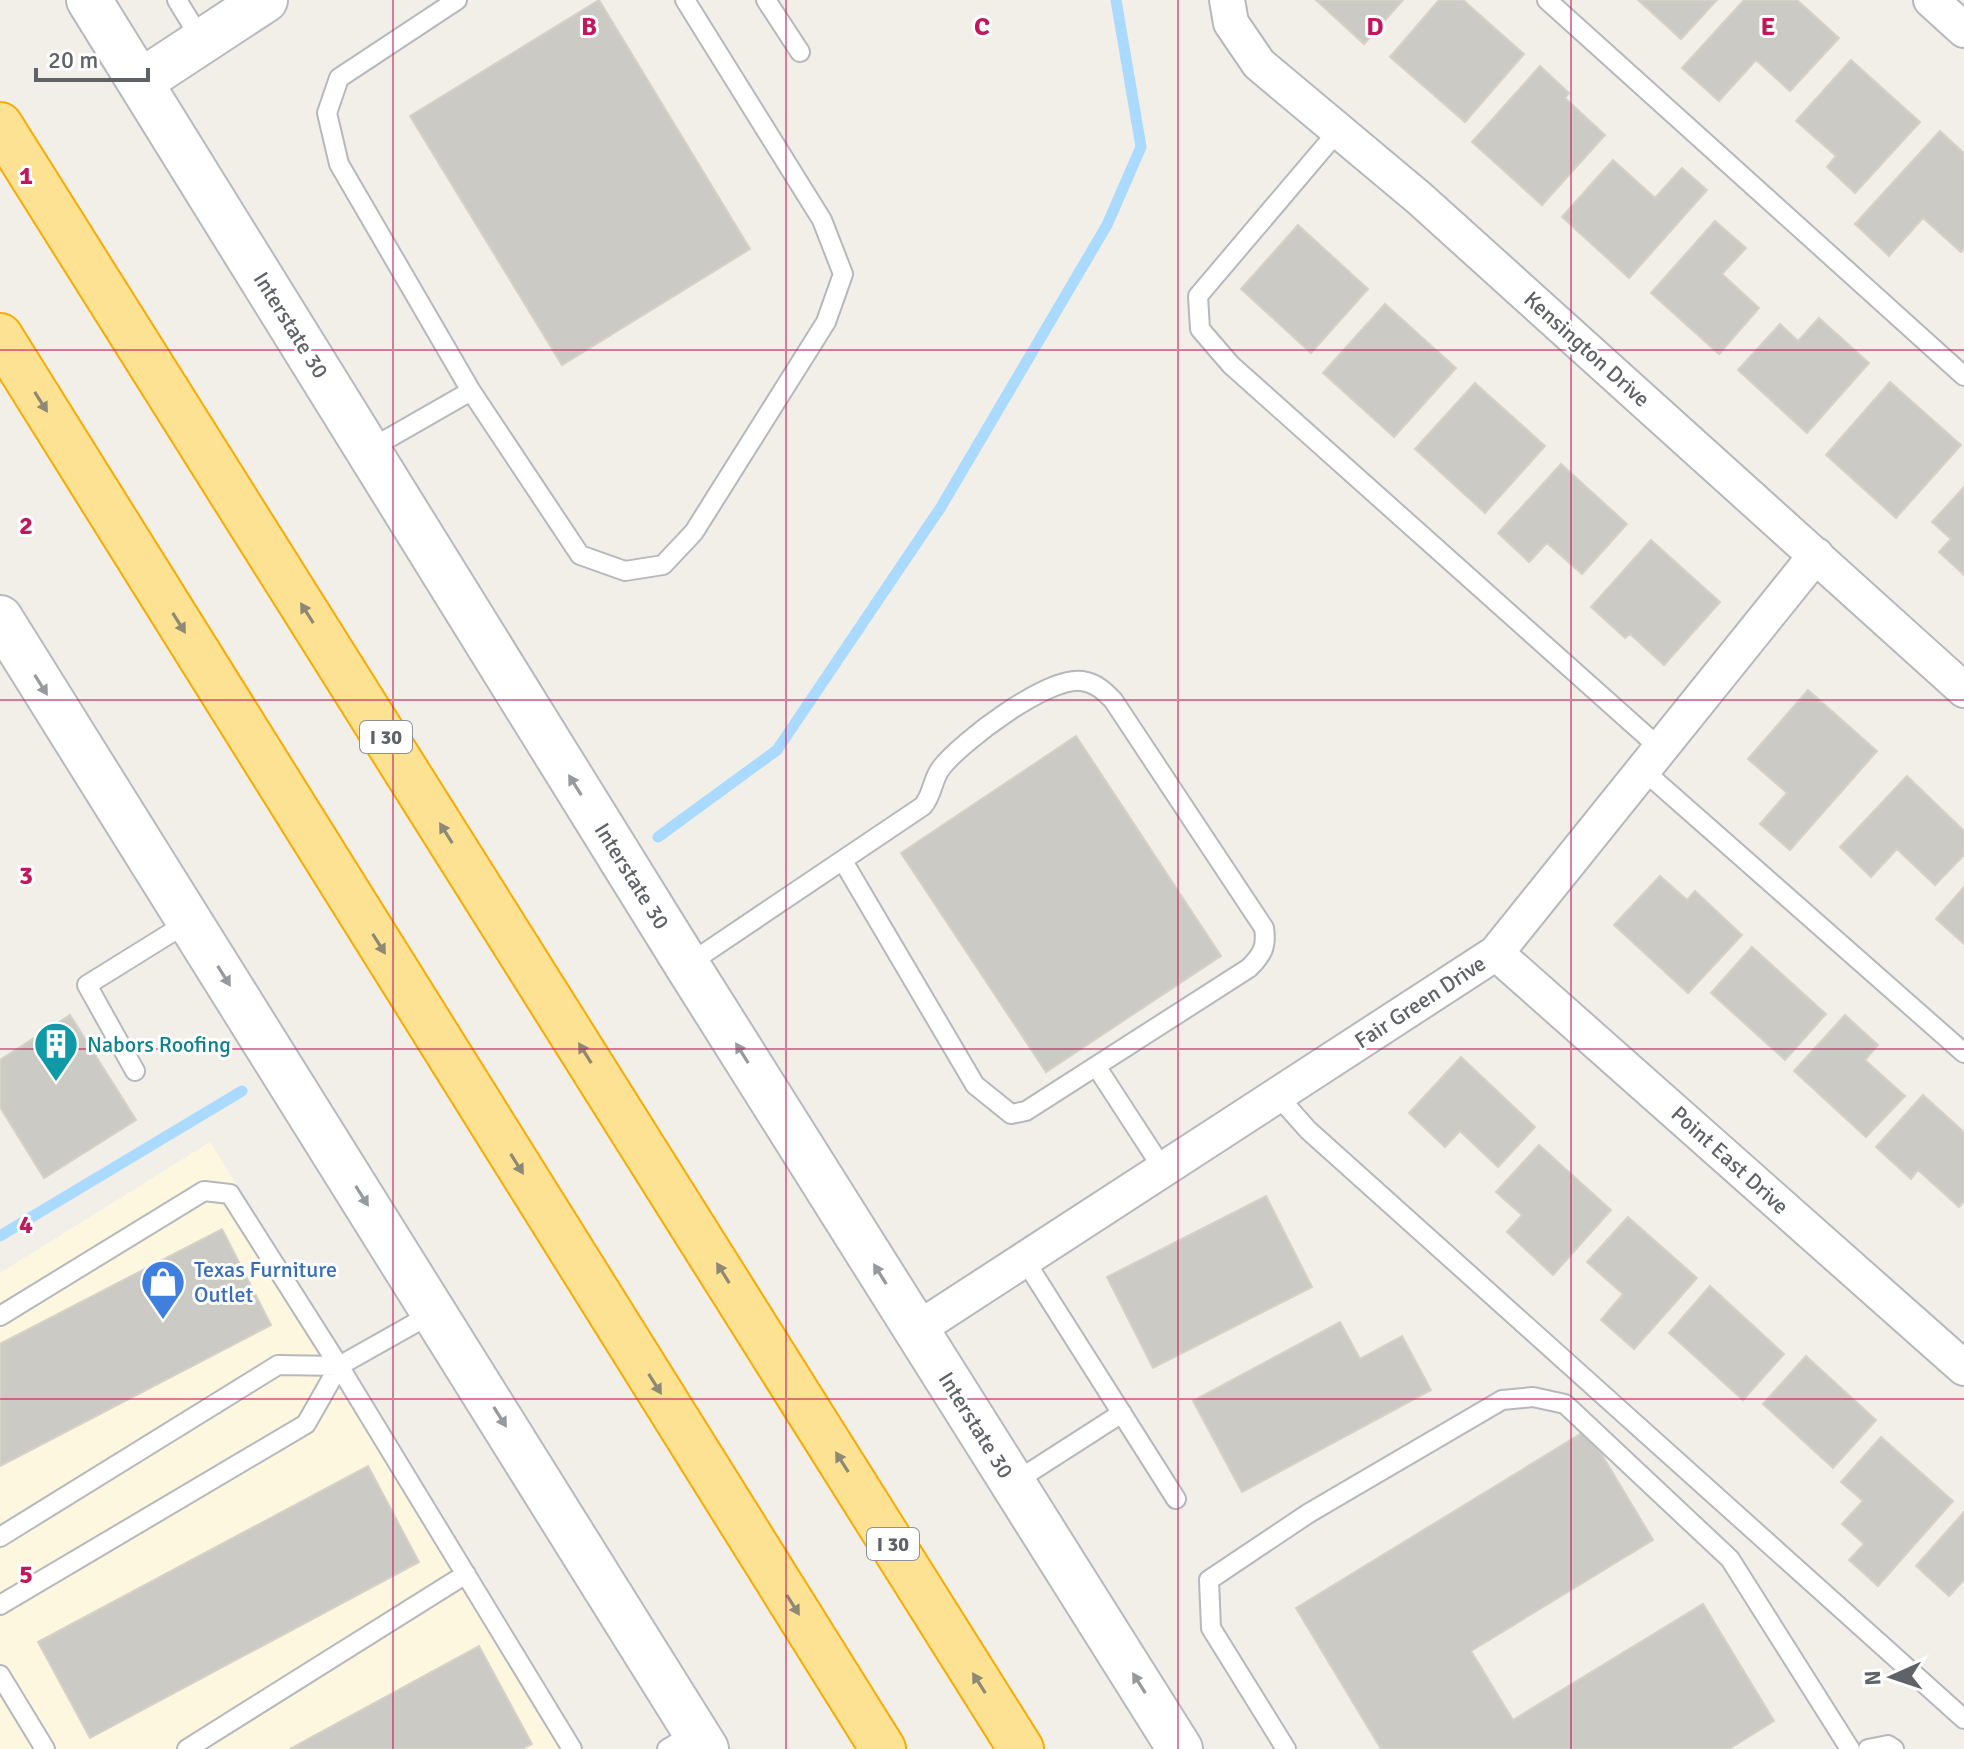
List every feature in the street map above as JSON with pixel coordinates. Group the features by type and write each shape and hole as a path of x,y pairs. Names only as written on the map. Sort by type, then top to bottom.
{"highway":[{"name":"I 30","path":"2,128 1021,1749"},
{"path":"0,336 883,1749"}],"main road":[{"name":"Interstate 30","path":"89,0 687,965 1180,1749"},
{"path":"140,82 265,0"},
{"path":"0,618 434,1312 689,1743"}],"street":[{"name":"Kensington Drive","path":"1227,0 1231,23 1259,64 1431,208 1964,690"},
{"path":"1931,0 1964,30"},
{"name":"Fair Green Drive","path":"916,1330 1496,953 1816,555"},
{"name":"Point East Drive","path":"1496,953 1964,1368"}],"lane":[{"path":"177,0 202,41"},
{"path":"446,3 339,78 327,113 339,164 471,391 580,555 625,571 663,565 694,532 826,322 843,274 822,220 685,0"},
{"path":"766,0 800,52"},
{"path":"1547,0 1964,376"},
{"path":"1338,131 1198,296 1200,329 1231,365 1964,1053"},
{"path":"368,450 471,391"},
{"path":"687,965 923,806 931,797 941,768 1020,705 1055,685 1080,680 1097,685 1113,700 1264,928 1266,943 1261,956 1249,968 1026,1111 1011,1114 975,1085 843,861"},
{"path":"135,1071 87,985 190,921"},
{"path":"1096,1066 1163,1169"},
{"path":"1277,1095 1308,1130 1964,1719"},
{"path":"0,1316 204,1191 230,1194 339,1366 572,1749"},
{"path":"1024,1259 1176,1499"},
{"path":"0,1537 278,1365 339,1366 434,1312"},
{"path":"0,1605 306,1424 339,1366"},
{"path":"1286,1749 1211,1628 1209,1580 1309,1513 1502,1400 1533,1397 1565,1404 1730,1559 1850,1749"},
{"path":"1013,1483 1122,1413"},
{"path":"187,1749 466,1574"},
{"path":"0,1675 45,1749"},
{"path":"1868,1749 1888,1745 1894,1749"}],"shaded area":[{"path":"210,1142 583,1749 0,1749 0,1273"}],"building":[{"path":"599,0 750,249 562,365 410,116"},
{"path":"1316,0 1403,0 1364,44"},
{"path":"1439,0 1463,0 1524,54 1465,122 1390,57"},
{"path":"1638,0 1717,0 1681,39"},
{"path":"1744,0 1797,0 1839,38 1790,91 1756,60 1719,101 1682,68"},
{"path":"1851,60 1920,122 1855,193 1827,167 1836,156 1796,121"},
{"path":"1540,66 1569,93 1565,98 1605,135 1542,205 1472,142"},
{"path":"1940,131 1964,153 1964,249 1961,252 1923,218 1889,256 1855,224"},
{"path":"1613,160 1655,198 1682,168 1707,190 1629,278 1562,217"},
{"path":"1715,221 1746,248 1722,274 1759,308 1719,354 1651,293"},
{"path":"1298,225 1368,289 1311,353 1241,289"},
{"path":"1385,304 1456,368 1394,437 1323,373"},
{"path":"1819,318 1869,363 1807,433 1738,370 1780,324 1798,341"},
{"path":"1890,382 1961,445 1896,518 1826,455"},
{"path":"1475,383 1545,446 1485,513 1415,449"},
{"path":"1561,464 1627,524 1582,574 1547,543 1529,562 1498,533"},
{"path":"1964,487 1964,575 1939,552 1951,539 1932,522"},
{"path":"1651,540 1720,602 1664,665 1630,634 1625,638 1591,607"},
{"path":"1808,690 1877,751 1790,850 1760,824 1787,793 1748,759"},
{"path":"1076,736 1221,956 1046,1072 901,853"},
{"path":"1907,776 1964,831 1964,855 1935,885 1897,849 1871,877 1840,847"},
{"path":"1660,876 1687,900 1695,891 1742,935 1688,993 1614,925"},
{"path":"1964,887 1964,944 1936,919"},
{"path":"1752,947 1826,1014 1785,1060 1711,993"},
{"name":"Nabors Roofing","path":"70,1015 136,1120 44,1178 0,1107 0,1060"},
{"path":"1845,1015 1878,1045 1865,1060 1905,1096 1866,1137 1794,1071"},
{"path":"1461,1057 1535,1127 1498,1167 1460,1131 1445,1147 1409,1113"},
{"path":"1923,1095 1964,1132 1964,1201 1959,1207 1918,1170 1911,1179 1876,1147"},
{"path":"1539,1145 1611,1210 1553,1275 1507,1232 1522,1215 1496,1192"},
{"path":"1266,1196 1312,1287 1153,1368 1107,1277"},
{"path":"1628,1217 1697,1278 1634,1349 1601,1320 1623,1294 1587,1262"},
{"path":"222,1229 271,1325 0,1466 0,1344"},
{"path":"1710,1286 1784,1354 1743,1400 1669,1333"},
{"path":"1340,1322 1360,1359 1402,1336 1431,1390 1242,1492 1193,1401"},
{"path":"1806,1356 1876,1420 1833,1468 1763,1404"},
{"path":"1587,1430 1653,1540 1471,1651 1513,1720 1703,1604 1774,1721 1729,1749 1381,1749 1296,1608"},
{"path":"1881,1437 1953,1501 1878,1586 1849,1560 1864,1544 1842,1524 1863,1501 1841,1482"},
{"path":"368,1466 419,1562 90,1738 38,1642"},
{"path":"1964,1512 1964,1580 1949,1596 1916,1566"},
{"path":"479,1646 532,1744 522,1749 290,1749"}],"waterway":[{"path":"658,837 777,750 941,507 1107,225 1141,147 1116,0"},
{"path":"0,1236 242,1091"}],"place":[{"name":"Nabors Roofing","path":"56,1083"},
{"name":"Texas Furniture Outlet","path":"163,1321"}]}
